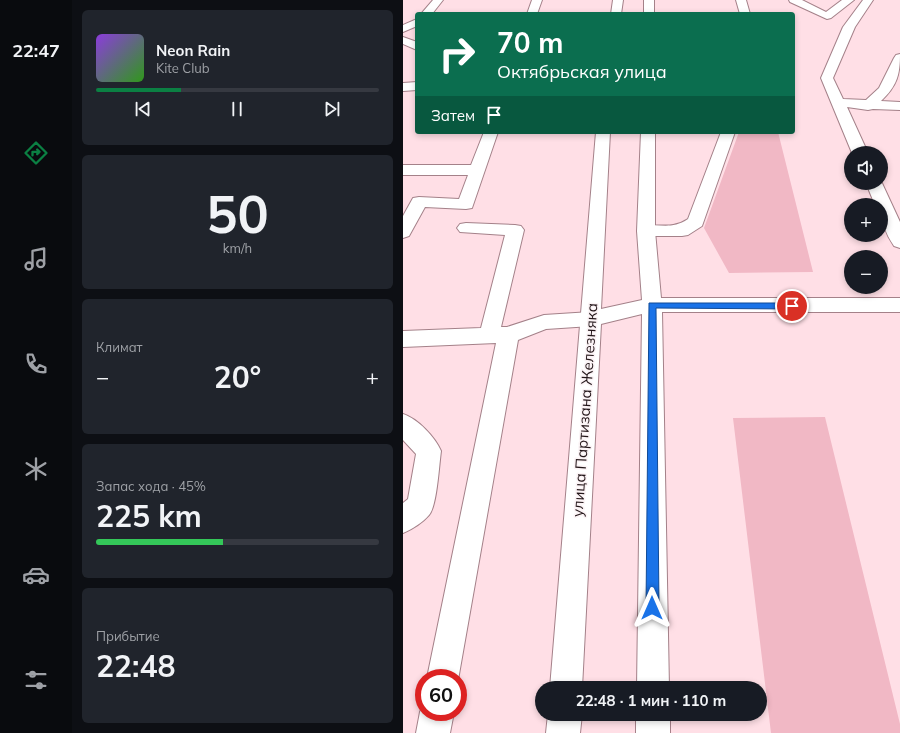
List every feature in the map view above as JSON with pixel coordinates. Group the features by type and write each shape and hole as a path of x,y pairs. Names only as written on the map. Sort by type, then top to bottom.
{"main road":[{"path":"423,0 438,0"},
{"path":"428,12 438,0"},
{"path":"533,12 537,0"},
{"path":"616,12 618,0"},
{"path":"649,0 649,12"},
{"path":"741,0 744,12"},
{"path":"794,0 849,27"},
{"path":"827,16 849,0"},
{"path":"857,146 827,78 849,27 867,0"},
{"path":"403,19 415,21"},
{"path":"403,29 415,22"},
{"path":"403,40 415,45"},
{"path":"868,106 885,90 900,58"},
{"path":"403,87 415,86"},
{"path":"838,103 899,108"},
{"path":"403,232 419,202 466,204 490,134"},
{"name":"улица Партизана Железняка","path":"567,681 603,134"},
{"path":"648,134 646,231 652,306 653,681"},
{"path":"646,231 682,231 696,222 727,134"},
{"path":"403,170 477,170"},
{"path":"876,190 900,242"},
{"path":"444,669 515,230 466,228"},
{"path":"403,339 499,336 544,322 591,319 652,306 900,305"},
{"path":"403,424 429,451 420,506 403,520"},
{"path":"433,733 435,721"},
{"path":"563,733 564,721"},
{"path":"653,721 653,733"}],"shaded area":[{"path":"738,134 778,134 813,272 729,273 704,228"},
{"path":"825,417 900,724 900,733 771,733 767,700 767,681 765,681 733,418"}],"route":[{"path":"652,608 652,306 792,306"}]}
